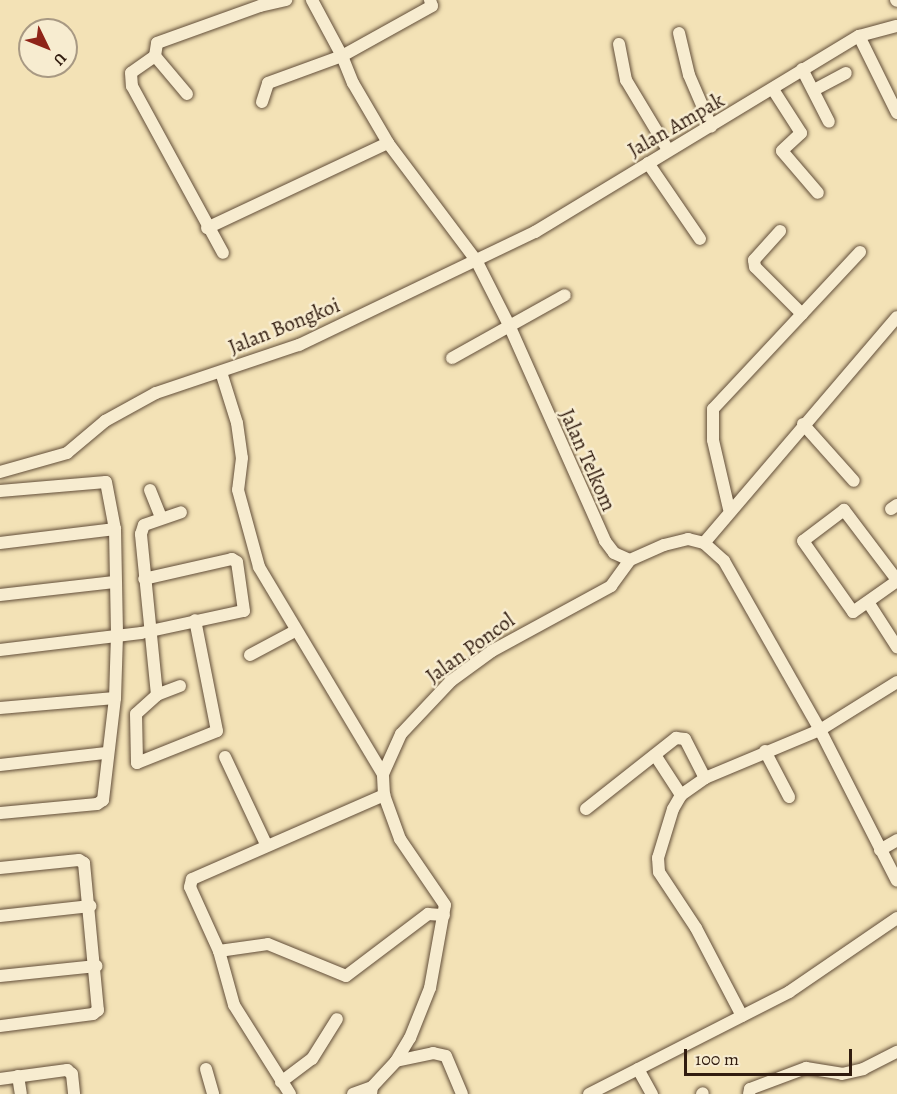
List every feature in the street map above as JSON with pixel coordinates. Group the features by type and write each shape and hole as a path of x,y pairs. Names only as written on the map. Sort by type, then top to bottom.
{"street":[{"path":"223,253 207,228 170,150 132,86 131,73 155,56 157,43 162,39 286,0"},
{"name":"Jalan Telkom","path":"312,0 342,56 353,83 388,143 476,260 509,325 596,526 614,553 630,560"},
{"path":"262,102 267,83 342,56 432,6 430,0"},
{"name":"Jalan Ampak","path":"476,260 564,217 668,150 774,91 802,69 859,36 897,27"},
{"path":"679,33 689,75 711,126"},
{"path":"859,36 897,113"},
{"path":"619,44 626,80 668,150"},
{"path":"155,56 187,94"},
{"path":"802,69 829,122"},
{"path":"814,90 846,73"},
{"path":"774,91 801,133 782,151 818,193"},
{"path":"207,228 388,143"},
{"path":"648,163 700,239"},
{"path":"780,231 754,260 755,267 802,314"},
{"path":"729,509 713,440 713,409 860,252"},
{"name":"Jalan Bongkoi","path":"0,472 67,453 105,421 156,393 299,345 476,260"},
{"path":"452,358 565,295"},
{"path":"704,543 729,509 897,317"},
{"path":"221,372 237,423 242,458 237,489 259,567 295,631 383,774"},
{"path":"803,424 854,481"},
{"path":"0,491 106,482 115,529 114,582 120,635 115,698 100,803 0,813"},
{"path":"150,490 161,517"},
{"path":"844,510 897,581 868,602 853,612 803,540 844,510"},
{"path":"157,695 146,632 141,529 161,517 181,512"},
{"path":"0,543 115,529"},
{"path":"630,560 664,544 688,539 704,543 724,561 820,730 897,881"},
{"path":"0,650 146,632 244,611 235,560 144,579"},
{"name":"Jalan Poncol","path":"371,1091 396,1061 410,1038 430,988 444,915 444,898 400,839 384,795 383,774 401,734 451,681 520,634 611,586 630,560"},
{"path":"0,595 114,582"},
{"path":"868,602 897,647"},
{"path":"180,686 157,695 140,708 133,720 134,759 141,765 217,731 195,620"},
{"path":"250,655 295,631"},
{"path":"742,1016 696,928 659,872 658,858 673,809 681,795 705,778 765,751 820,730 897,682"},
{"path":"0,708 115,698"},
{"path":"586,809 682,736 705,778"},
{"path":"765,751 789,797"},
{"path":"0,765 106,753"},
{"path":"655,755 681,795"},
{"path":"225,757 266,844"},
{"path":"290,1094 234,1005 219,951 190,887 192,879 266,844 384,795"},
{"path":"880,850 897,840"},
{"path":"0,868 82,860 90,906 96,966 97,1012 0,1026"},
{"path":"0,916 90,906"},
{"path":"219,951 268,944 346,976 429,914 444,915"},
{"path":"589,1094 789,992 897,918"},
{"path":"0,976 96,966"},
{"path":"281,1082 312,1059 338,1019"},
{"path":"749,1094 750,1089 806,1068 842,1074 863,1069 897,1052"},
{"path":"396,1061 433,1053 446,1056 462,1094"},
{"path":"206,1069 213,1094"},
{"path":"638,1069 652,1094"},
{"path":"0,1079 67,1070 72,1074 74,1094"},
{"path":"18,1076 21,1094"},
{"path":"353,1094 371,1091"}]}
